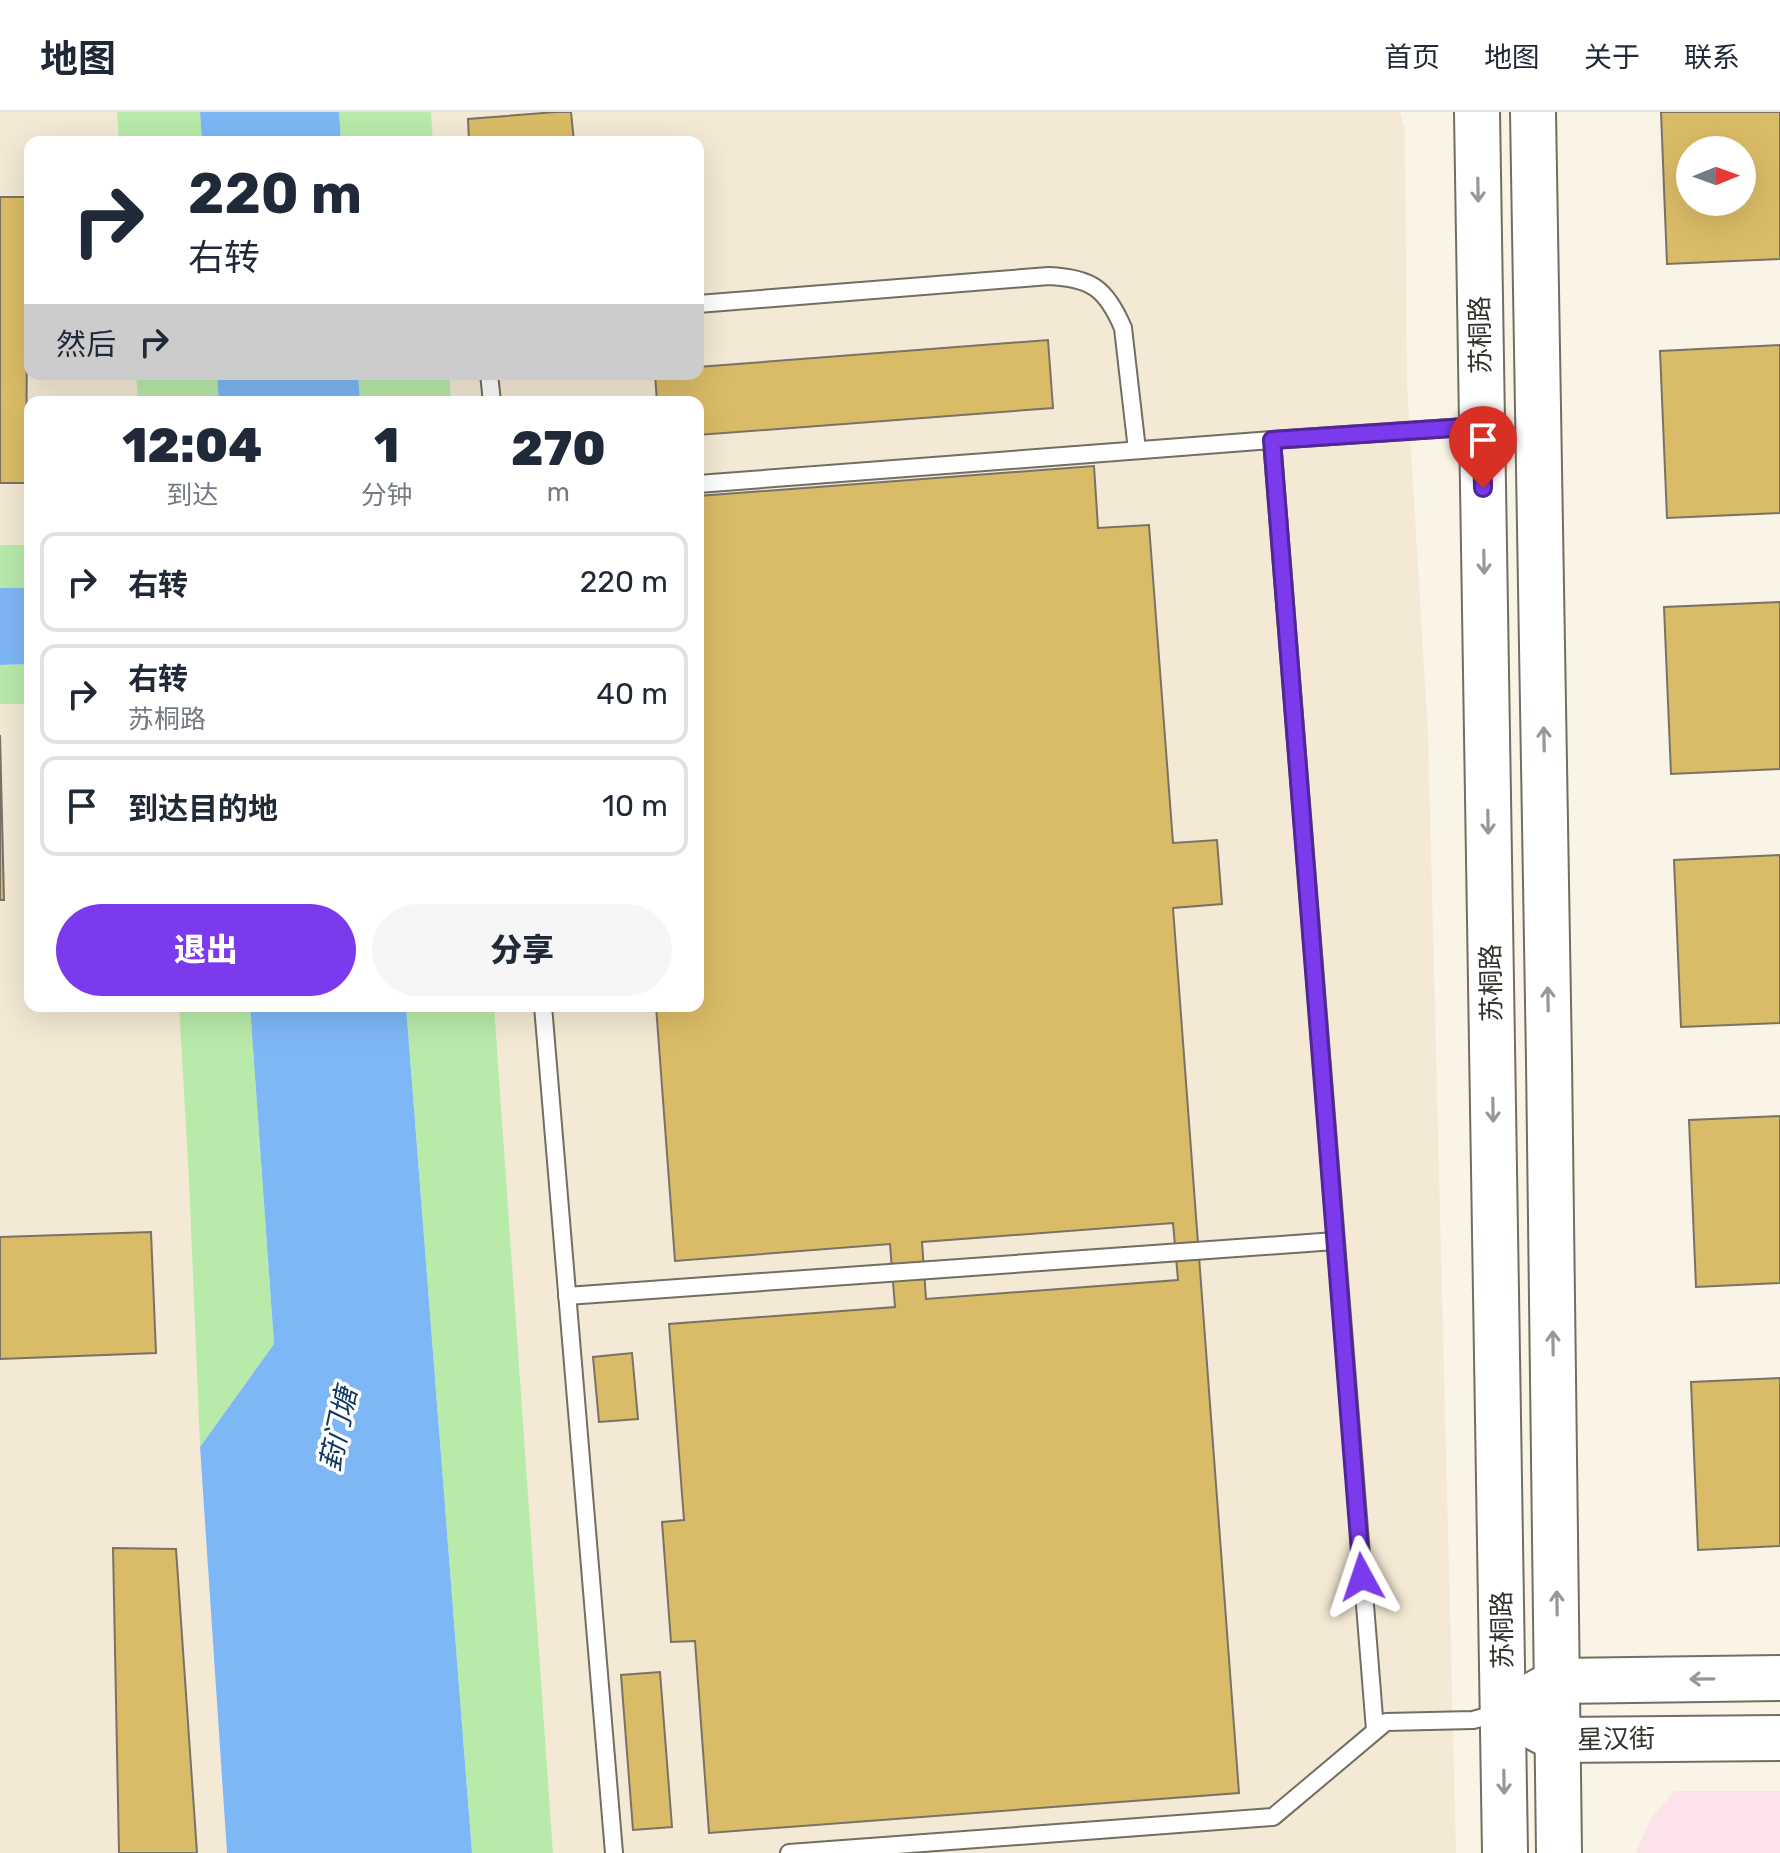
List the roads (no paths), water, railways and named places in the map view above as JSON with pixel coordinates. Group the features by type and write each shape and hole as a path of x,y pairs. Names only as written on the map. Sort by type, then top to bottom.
{"main road":[{"name":"苏桐路","path":"1477,112 1505,1853"},
{"path":"1533,112 1559,1853"},
{"path":"1492,1063 1549,1061"},
{"path":"1503,1711 1558,1681 1780,1678"},
{"name":"星汉街","path":"1503,1711 1558,1740 1780,1738"}],"lane":[{"path":"704,304 1049,276 1081,280 1095,286 1104,295 1123,328 1137,450"},
{"path":"704,484 1482,426"},
{"path":"1272,440 1375,1730"},
{"path":"543,1012 614,1853"},
{"path":"567,1296 1335,1241"},
{"path":"789,1853 1273,1817 1386,1722 1473,1720 1503,1711"}],"water":[{"path":"200,112 339,112 341,136 202,136"},
{"path":"217,380 358,380 360,396 219,396"},
{"path":"0,588 24,588 24,664 0,665"},
{"name":"葑门塘","path":"250,1012 406,1012 472,1853 227,1853 200,1447 274,1344"}]}
